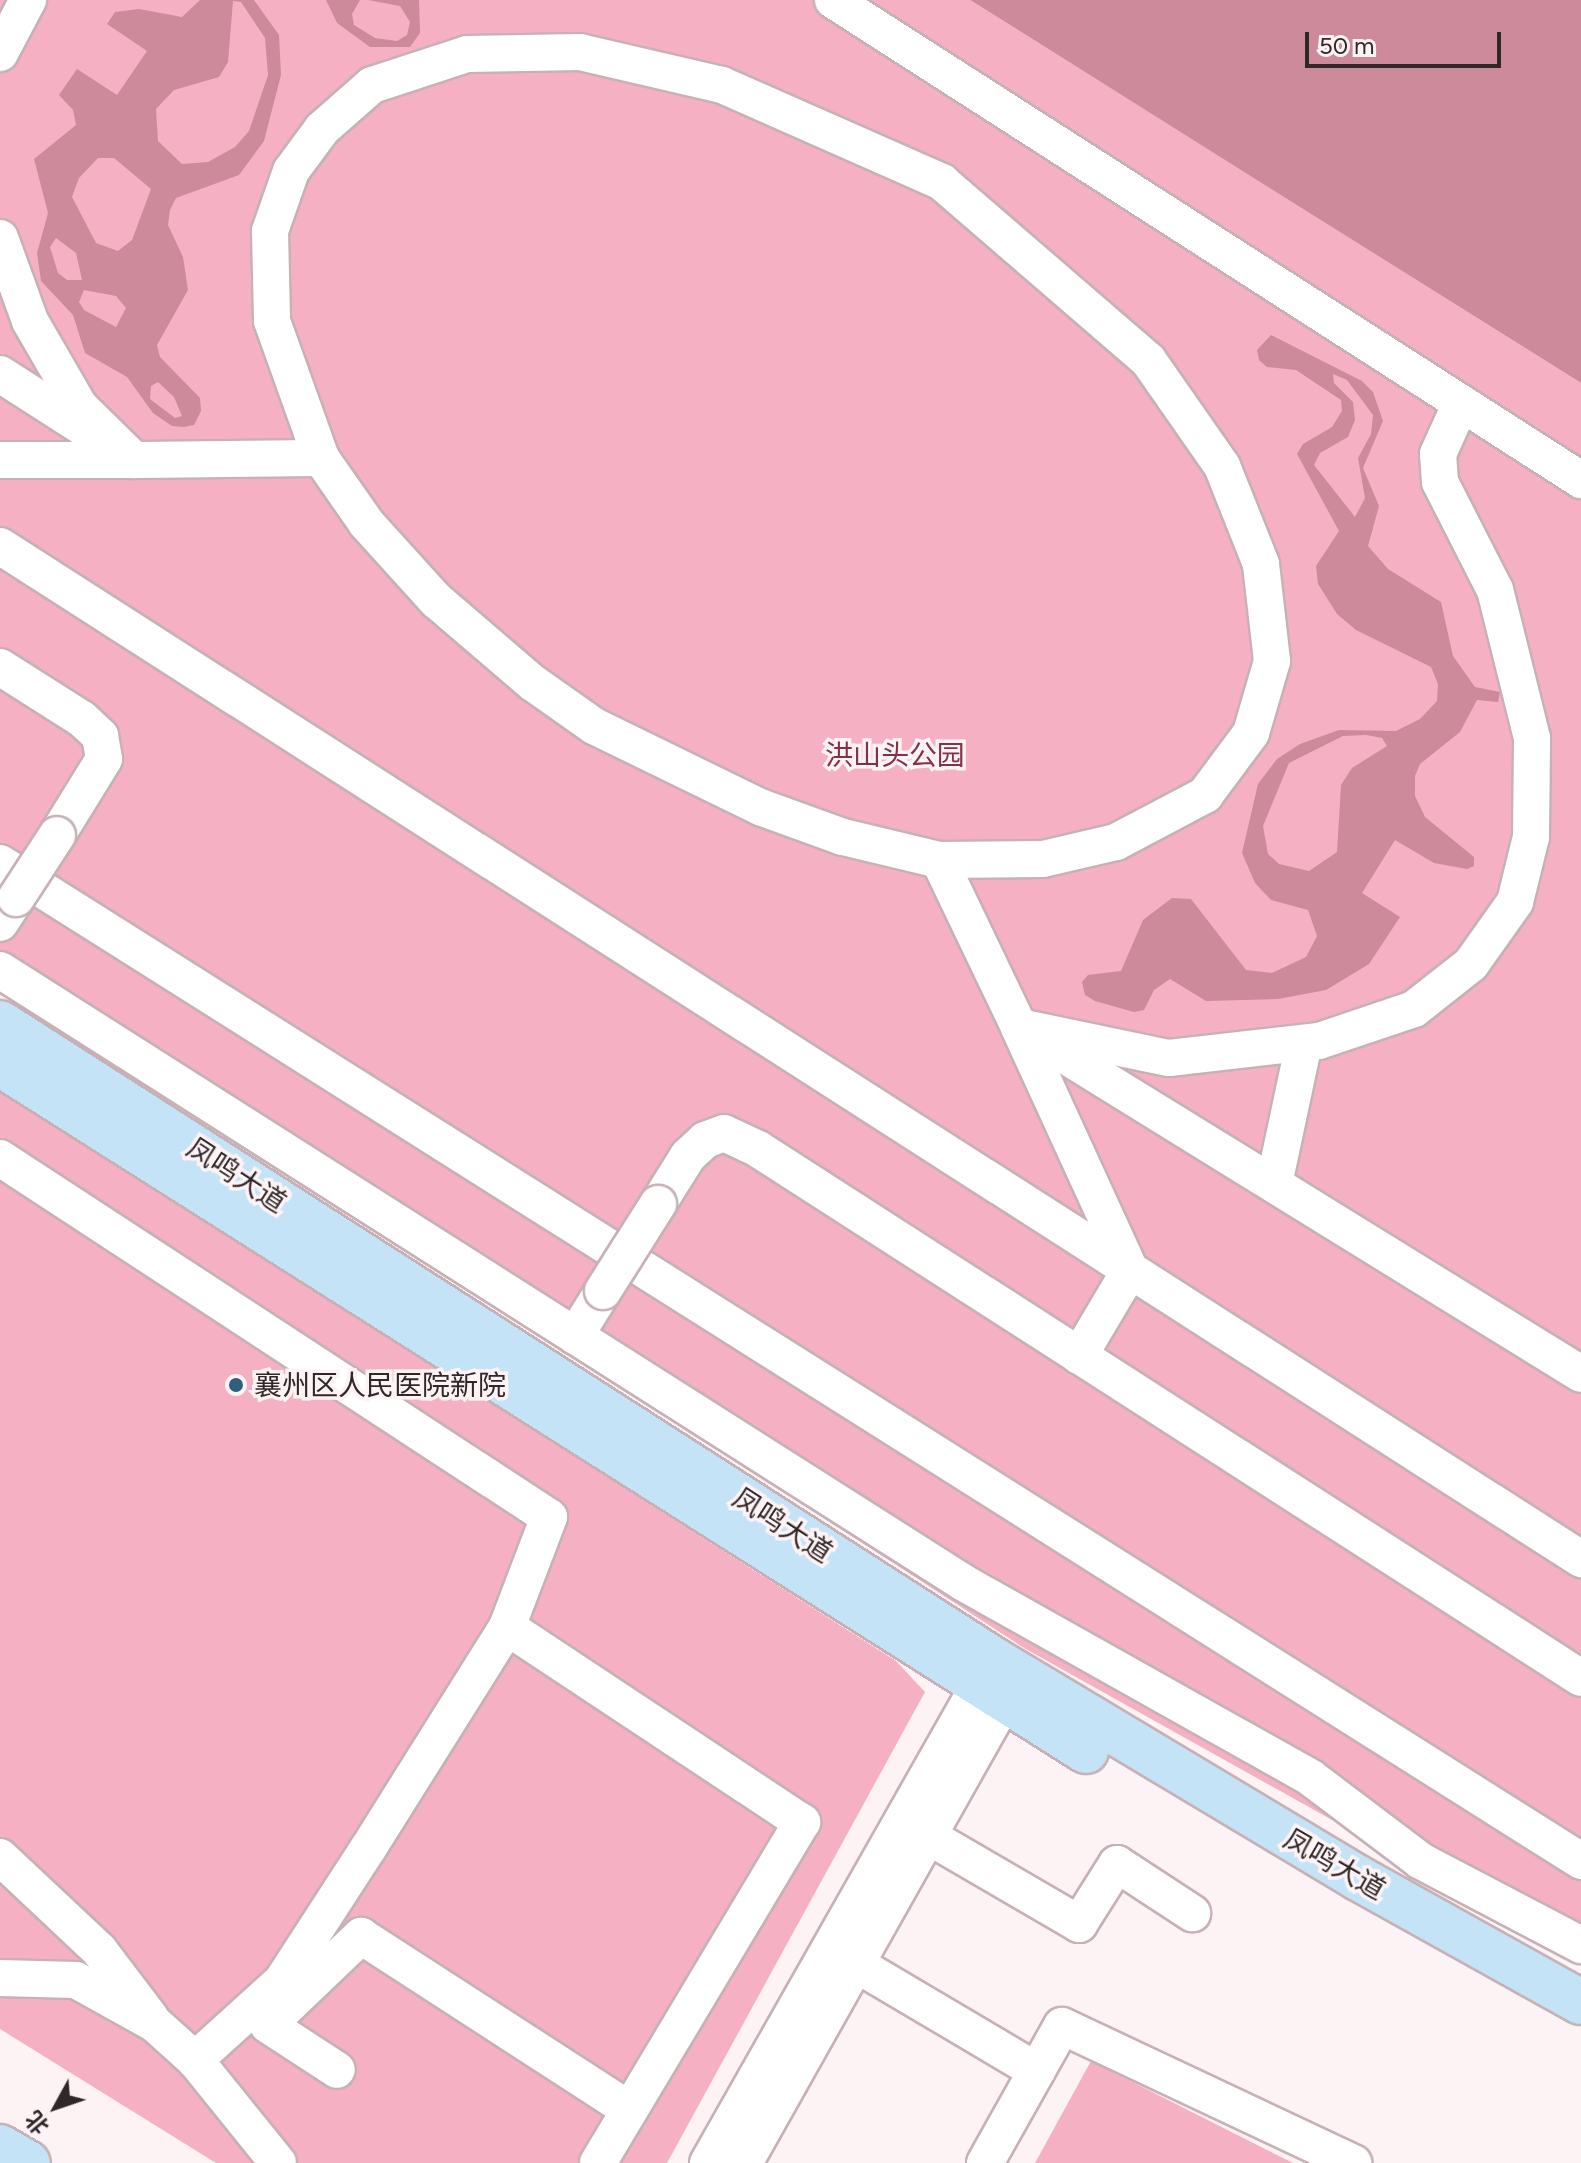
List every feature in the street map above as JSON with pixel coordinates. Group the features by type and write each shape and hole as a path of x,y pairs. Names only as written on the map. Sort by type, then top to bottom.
{"main road":[{"name":"凤鸣大道","path":"0,1023 1342,1904 1581,2034"},
{"name":"凤鸣大道","path":"0,1064 998,1680 1581,2002"},
{"path":"0,2147 28,2163"}],"street":[{"path":"0,53 28,0"},
{"path":"833,0 1581,480"},
{"path":"580,52 722,85 942,182 1148,360 1222,466 1261,564 1272,661 1251,733 1205,795 1116,842 1043,859 939,860 843,837 760,807 594,726 533,683 436,600 367,524 321,458 272,321 270,231 291,171 322,129 372,85 467,54 580,52"},
{"path":"0,238 30,321 79,406 134,460"},
{"path":"0,374 134,460"},
{"path":"1019,1027 1169,1058 1304,1043 1414,1009 1471,964 1515,902 1531,837 1528,717 1495,590 1440,482 1438,454 1461,403"},
{"path":"0,460 321,458"},
{"path":"0,546 1581,1559"},
{"path":"0,667 82,719 100,736 104,759 8,911"},
{"path":"939,860 1130,1270"},
{"path":"0,863 1581,1861"},
{"path":"0,970 964,1583 1311,1778 1421,1861 1581,1945"},
{"path":"1019,1027 1581,1374"},
{"path":"1274,1184 1304,1043"},
{"path":"575,1336 688,1156 724,1133 758,1149 1581,1678"},
{"path":"0,1158 549,1517 507,1627 282,1981 203,2070"},
{"path":"1079,1356 1130,1270"},
{"path":"507,1627 802,1822 598,2163"},
{"path":"744,2163 928,1836 998,1680"},
{"path":"708,2163 998,1680"},
{"path":"928,1836 1079,1924 1117,1864 1192,1913"},
{"path":"0,1857 99,1950 155,2024 203,2070 278,2163"},
{"path":"203,2070 268,2025 361,1936 630,2110"},
{"path":"856,1964 1037,2071"},
{"path":"0,1978 76,1980 155,2024"},
{"path":"268,2025 337,2070"},
{"path":"985,2163 1062,2026 1353,2163"}],"green space":[{"name":"洪山头公园","path":"0,0 970,0 1581,383 1581,1959 1024,1648 0,982"},
{"name":"襄州区人民医院新院","path":"0,1090 896,1661 925,1692 667,2163 216,2163 0,2029"},
{"path":"1091,2061 1293,2163 1035,2163"}],"shaded area":[{"path":"200,0 254,0 279,35 281,75 264,141 239,175 176,198 170,210 168,225 183,257 188,290 157,345 160,357 200,398 201,411 194,425 184,427 172,426 153,413 127,377 85,353 73,315 41,281 37,253 48,213 34,159 76,125 73,110 59,95 77,69 117,95 147,51 107,24 115,12 139,9 182,17","holes":["233,1 241,2 265,38 268,75 249,131 235,147 208,162 182,164 158,141 156,109 174,90 219,77 228,62","98,158 114,158 151,189 132,240 118,251 96,243 72,197 79,178","56,238 76,253 82,280 67,280 58,273 50,247","84,290 116,296 126,308 116,327 84,310 79,302","158,382 174,397 182,416 175,418 150,399 151,386"]},
{"path":"326,0 360,0 352,14 354,25 375,38 397,41 407,35 410,22 400,6 368,0 419,0 420,33 410,47 370,47 337,23"},
{"path":"970,0 1581,0 1581,383 1260,182"},
{"path":"1271,335 1362,381 1373,392 1383,421 1363,468 1379,506 1368,546 1388,569 1441,602 1453,656 1475,687 1500,692 1498,702 1477,700 1460,732 1420,764 1415,776 1415,796 1425,817 1474,857 1474,866 1467,869 1434,863 1395,840 1362,893 1400,917 1369,964 1326,990 1278,999 1206,1001 1170,979 1154,990 1144,1010 1134,1012 1095,1001 1085,995 1082,982 1088,975 1121,971 1143,920 1172,898 1191,899 1246,970 1272,973 1306,957 1317,936 1308,910 1271,900 1255,883 1242,853 1258,784 1277,759 1300,744 1339,730 1396,731 1420,719 1437,701 1438,684 1431,667 1356,630 1337,614 1318,584 1316,566 1339,531 1297,454 1303,444 1332,427 1342,411 1341,400 1296,370 1267,367 1259,360 1257,350","holes":["1333,374 1347,380 1373,415 1371,434 1358,458 1365,498 1355,517 1314,465 1320,453 1348,437 1355,420 1353,402 1334,383","1343,736 1382,738 1387,746 1352,768 1341,785 1337,852 1309,871 1279,864 1268,854 1263,826 1289,763"]}],"place":[{"name":"襄州区人民医院新院","path":"236,1385"}]}
